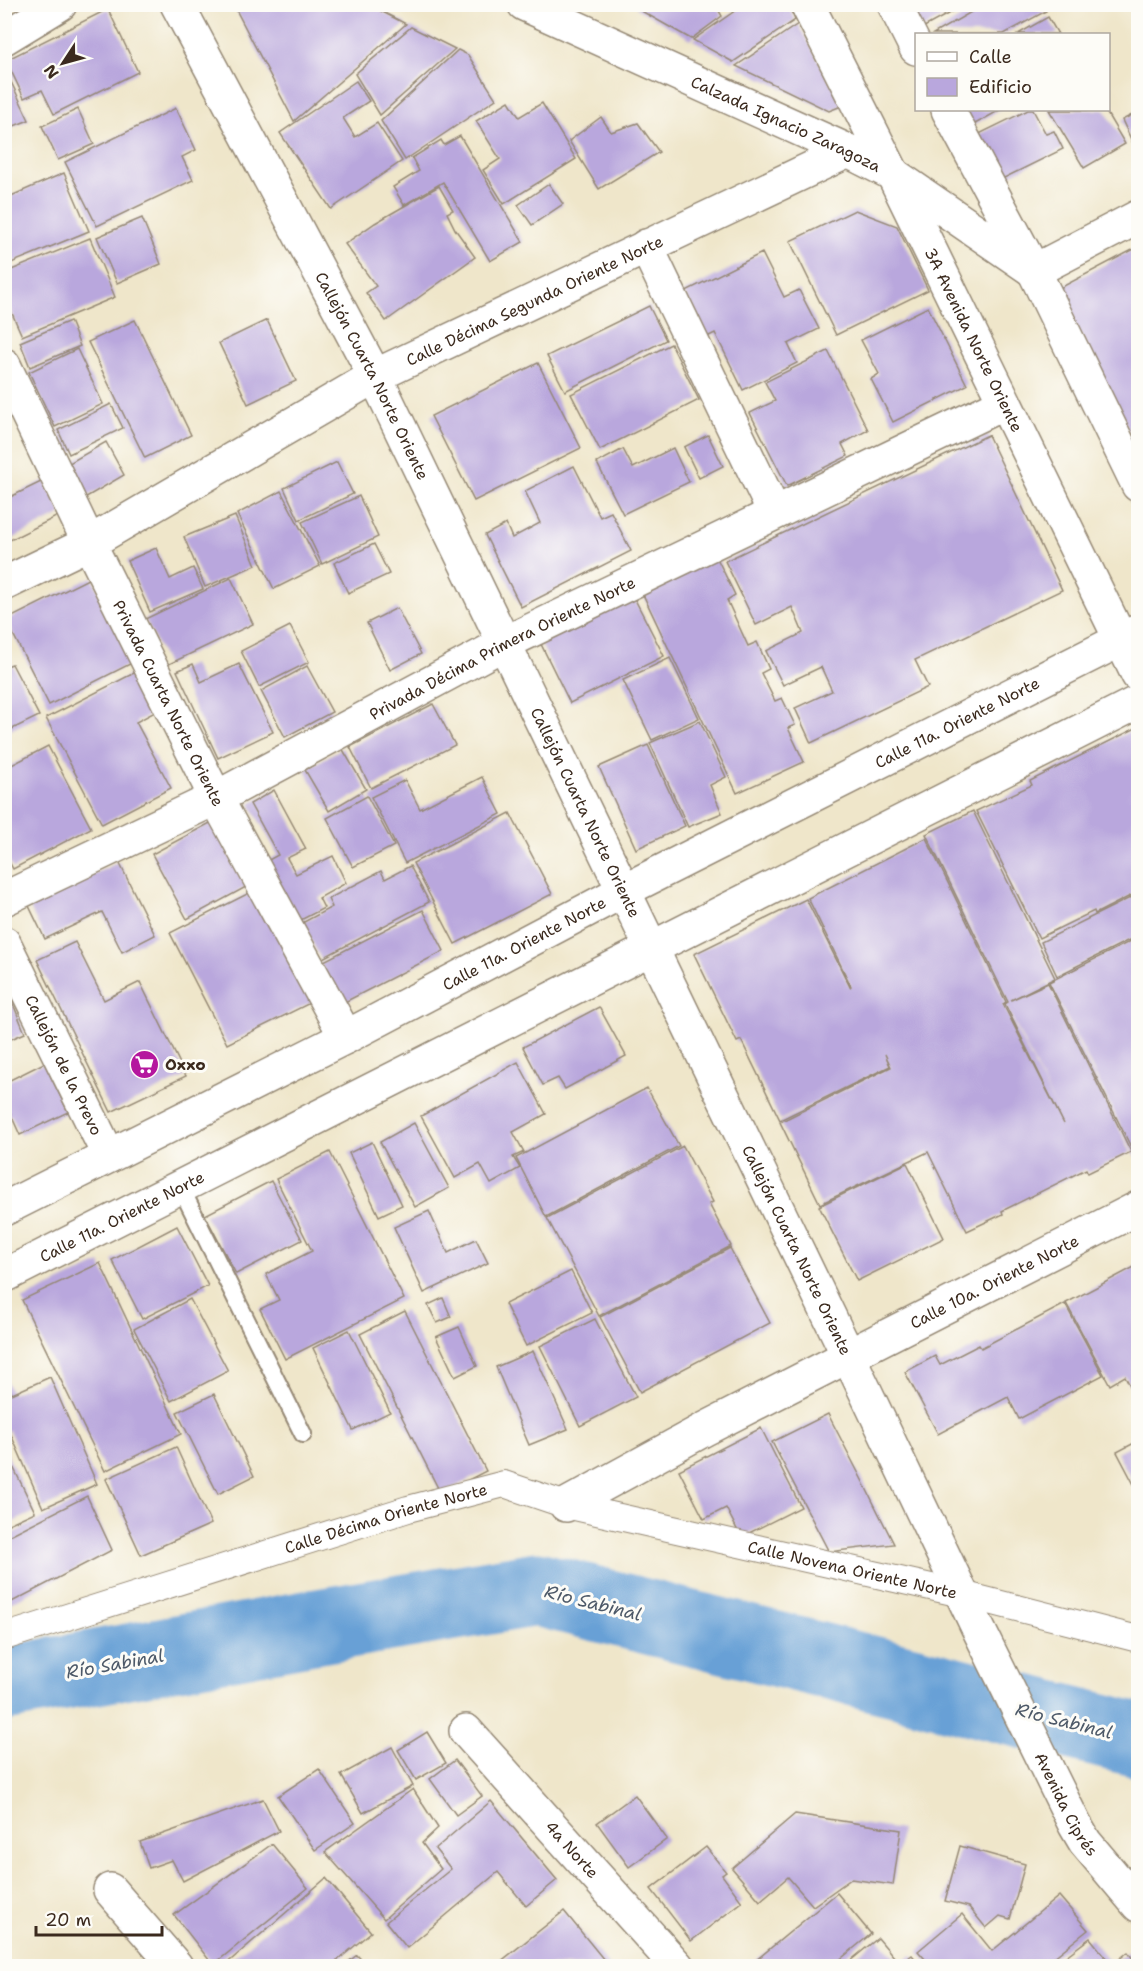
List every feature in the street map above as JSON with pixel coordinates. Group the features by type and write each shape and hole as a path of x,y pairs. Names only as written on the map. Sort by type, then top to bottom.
{"street":[{"path":"4,38 60,4"},
{"name":"Callejón Cuarta Norte Oriente","path":"177,4 375,376 978,1628"},
{"name":"Calzada Ignacio Zaragoza","path":"524,4 848,151 893,174 1034,271"},
{"name":"3A Avenida Norte Oriente","path":"807,4 893,174 1004,403 1130,635 1138,675"},
{"path":"894,4 915,46"},
{"path":"949,111 1034,271 1138,485"},
{"name":"Calle Décima Segunda Oriente Norte","path":"4,584 89,543 375,376 848,151"},
{"path":"1034,271 1138,217"},
{"path":"646,246 774,512"},
{"name":"Privada Cuarta Norte Oriente","path":"4,365 89,543 216,798 346,1037"},
{"name":"Privada Décima Primera Oriente Norte","path":"4,899 216,798 505,643 1004,403"},
{"name":"Calle 11a. Oriente Norte","path":"4,1209 346,1037 623,891 1130,635"},
{"name":"Calle 11a. Oriente Norte","path":"4,1276 1138,702"},
{"name":"Callejón de la Prevo","path":"4,943 109,1156"},
{"name":"Calle 10a. Oriente Norte","path":"848,1355 1138,1208"},
{"path":"566,1505 705,1429 848,1355"},
{"name":"Calle Décima Oriente Norte","path":"4,1637 408,1509 504,1484 566,1505"},
{"name":"Calle Novena Oriente Norte","path":"566,1505 962,1594 1138,1639"},
{"name":"Avenida Ciprés","path":"978,1628 1075,1825 1085,1842 1138,1905"},
{"name":"4a Norte","path":"466,1731 677,1966"},
{"path":"110,1890 176,1966"}],"lane":[{"path":"180,1186 303,1434"}],"building":[{"path":"233,4 367,4 406,24 294,121"},
{"path":"639,4 715,4 722,16 691,39 636,8"},
{"path":"745,4 788,4 795,20 733,62 693,40"},
{"path":"903,4 966,4 917,31"},
{"path":"985,4 1042,4 1046,11 1006,33 935,33"},
{"path":"108,9 138,72 54,114 42,90 24,98 6,60"},
{"path":"1048,17 1057,33 1020,33"},
{"path":"798,24 844,105 829,111 736,66"},
{"path":"411,27 455,49 380,115 355,74"},
{"path":"458,50 468,55 496,99 405,160 381,121"},
{"path":"4,67 29,120 4,130"},
{"path":"356,81 369,101 343,118 355,137 377,123 402,161 331,209 280,133"},
{"path":"509,101 519,117 542,103 576,159 504,204 483,170 500,159 476,121"},
{"path":"176,108 196,150 182,157 193,180 97,226 65,162"},
{"path":"78,109 94,144 58,160 42,126"},
{"path":"958,111 998,111 968,128"},
{"path":"1026,111 1034,111 1046,134 1054,131 1063,149 1000,180 977,135"},
{"path":"1050,111 1106,111 1125,144 1084,168"},
{"path":"1138,112 1138,154 1122,120"},
{"path":"601,117 611,132 638,123 659,152 599,189 569,141"},
{"path":"460,136 523,242 490,261 443,182 404,205 393,187 419,171 412,158 441,140 444,145"},
{"path":"64,173 89,231 4,266 4,199"},
{"path":"549,184 563,204 532,225 518,205"},
{"path":"439,186 453,210 447,213 455,229 475,257 386,321 366,293 376,286 345,244 375,223"},
{"path":"855,210 897,226 928,290 836,335 790,241"},
{"path":"142,218 161,264 117,283 97,237"},
{"path":"90,238 115,297 22,336 4,295 4,273"},
{"path":"1138,247 1138,448 1056,290"},
{"path":"762,253 784,297 799,290 819,329 788,344 797,363 743,390 715,333 707,337 684,292"},
{"path":"649,306 666,340 565,391 547,356"},
{"path":"928,307 967,385 893,422 871,379 879,374 861,340"},
{"path":"135,320 191,435 145,458 88,342"},
{"path":"267,320 296,381 248,404 219,343"},
{"path":"70,321 80,346 30,367 20,342"},
{"path":"671,344 699,400 600,450 571,394"},
{"path":"77,349 103,404 55,427 29,372"},
{"path":"828,351 868,430 842,444 848,456 787,486 750,413 775,401 765,382"},
{"path":"538,363 581,448 474,501 431,416"},
{"path":"111,404 123,428 69,454 58,430"},
{"path":"708,435 723,466 699,478 684,447"},
{"path":"988,435 1062,590 915,660 928,687 811,743 795,708 832,691 821,667 783,685 766,651 803,633 792,607 756,625 725,561"},
{"path":"106,442 124,475 83,499 64,466"},
{"path":"673,448 689,482 623,514 597,463 623,449 633,468"},
{"path":"337,462 353,494 299,520 284,488"},
{"path":"574,466 600,517 611,512 631,551 521,607 485,535 506,524 512,538 540,523 525,491"},
{"path":"45,480 62,514 4,543 4,500"},
{"path":"281,491 320,566 274,589 237,514"},
{"path":"359,496 378,537 322,564 302,522"},
{"path":"235,516 256,565 205,587 184,537"},
{"path":"374,544 389,574 348,593 334,563"},
{"path":"156,548 170,579 193,568 203,589 150,612 127,561"},
{"path":"715,554 735,595 727,600 748,646 757,642 769,669 761,673 775,701 782,698 795,725 788,728 804,762 737,793 640,588"},
{"path":"92,577 134,662 49,705 6,620"},
{"path":"231,578 253,624 167,665 145,619"},
{"path":"629,588 664,656 570,703 536,634"},
{"path":"397,608 421,654 390,670 367,623"},
{"path":"290,626 309,662 259,687 241,651"},
{"path":"670,658 699,718 652,740 623,680"},
{"path":"12,664 39,716 4,733 4,667"},
{"path":"193,664 201,682 239,664 273,732 218,758 177,671"},
{"path":"307,666 332,712 285,737 261,691"},
{"path":"136,672 157,711 136,722 171,788 102,824 46,718"},
{"path":"433,704 455,745 371,788 350,747"},
{"path":"700,721 726,777 710,785 722,813 688,827 650,743"},
{"path":"1138,727 1138,892 1095,914 1094,911 1039,938 976,811 1032,785 1030,781"},
{"path":"648,745 685,826 636,849 599,767"},
{"path":"48,746 91,828 13,869 4,852 4,769"},
{"path":"342,748 366,789 329,811 305,770"},
{"path":"482,777 501,814 405,863 371,797 405,780 420,809"},
{"path":"274,790 306,849 287,858 296,874 333,856 346,883 319,898 324,908 295,923 263,863 278,855 250,804"},
{"path":"367,796 394,846 353,867 327,818"},
{"path":"973,811 1055,978 1011,1000 1048,983 1131,1152 1088,1173 1086,1169 967,1231 928,1152 820,1204 780,1122 891,1067 885,1054 890,1066 780,1120 741,1040 737,1042 694,954 806,899 850,987 808,898 926,838 1006,1002 1003,1004 1064,1124 1005,1004 1008,1002 926,834"},
{"path":"510,813 552,894 455,944 413,863"},
{"path":"212,822 246,887 187,919 152,854"},
{"path":"119,862 155,935 122,952 102,912 45,939 29,906"},
{"path":"410,866 429,902 321,959 302,923 332,907 328,899 381,871 385,879"},
{"path":"259,888 316,1000 227,1044 170,933"},
{"path":"1138,894 1138,942 1136,943 1133,938 1057,976 1041,942"},
{"path":"423,910 444,951 341,1004 320,963"},
{"path":"1133,940 1138,951 1138,1156 1136,1157 1049,982"},
{"path":"75,942 104,1000 140,982 186,1076 111,1112 37,960"},
{"path":"11,999 25,1033 4,1042 4,1001"},
{"path":"599,1007 626,1056 565,1089 558,1078 543,1085 523,1047"},
{"path":"518,1062 546,1114 513,1132 524,1152 513,1157 520,1168 491,1184 480,1164 455,1178 421,1116"},
{"path":"44,1063 68,1112 20,1135 11,1115 4,1118 4,1083"},
{"path":"647,1088 679,1146 546,1217 516,1158"},
{"path":"414,1123 449,1188 415,1207 380,1142"},
{"path":"372,1142 402,1205 379,1216 349,1153"},
{"path":"683,1146 713,1202 709,1204 731,1246 599,1316 547,1218"},
{"path":"330,1152 404,1299 285,1359 260,1309 279,1300 266,1274 312,1251 276,1179"},
{"path":"907,1163 944,1238 857,1281 819,1206"},
{"path":"271,1181 302,1240 236,1274 205,1215"},
{"path":"429,1211 448,1253 476,1239 488,1263 424,1293 394,1227"},
{"path":"177,1226 208,1286 142,1319 112,1260"},
{"path":"730,1248 770,1323 640,1392 600,1317"},
{"path":"100,1263 181,1434 105,1471 22,1300"},
{"path":"1138,1265 1138,1401 1125,1376 1110,1385 1066,1303"},
{"path":"571,1271 592,1313 526,1346 505,1304"},
{"path":"443,1298 451,1317 437,1323 428,1305"},
{"path":"190,1299 228,1371 171,1401 134,1329"},
{"path":"1065,1304 1103,1375 1019,1419 1008,1397 938,1434 905,1372 935,1356 940,1365 979,1345 981,1348"},
{"path":"405,1311 486,1471 441,1494 360,1334"},
{"path":"595,1319 636,1397 580,1426 540,1346"},
{"path":"459,1327 477,1366 455,1377 436,1337"},
{"path":"349,1330 390,1412 353,1430 313,1348"},
{"path":"533,1351 568,1429 529,1445 496,1367"},
{"path":"4,1375 12,1394 50,1377 97,1484 43,1508 9,1430 4,1432"},
{"path":"214,1394 254,1476 218,1494 177,1412"},
{"path":"828,1414 894,1544 829,1552 772,1442"},
{"path":"761,1428 801,1507 741,1537 726,1508 704,1519 679,1470"},
{"path":"1138,1441 1138,1492 1117,1452"},
{"path":"176,1447 211,1524 141,1555 106,1479"},
{"path":"4,1448 35,1512 4,1526"},
{"path":"87,1496 112,1550 4,1606 4,1538"},
{"path":"427,1732 446,1763 416,1780 398,1750"},
{"path":"392,1747 413,1786 363,1813 341,1775"},
{"path":"455,1760 482,1796 456,1815 430,1779"},
{"path":"319,1769 355,1823 315,1850 278,1796"},
{"path":"413,1789 438,1828 422,1843 441,1869 384,1919 325,1852"},
{"path":"635,1795 667,1839 629,1867 597,1823"},
{"path":"263,1799 279,1831 183,1881 172,1860 149,1868 140,1842"},
{"path":"491,1801 557,1880 526,1906 498,1872 407,1948 386,1922 451,1869 435,1849"},
{"path":"795,1814 901,1830 893,1885 851,1879 813,1906 788,1877 760,1901 732,1868"},
{"path":"272,1844 308,1888 213,1965 174,1915"},
{"path":"960,1846 1025,1864 1010,1919 1000,1916 986,1928 969,1907 945,1901"},
{"path":"706,1847 726,1872 722,1875 742,1902 691,1941 651,1889"},
{"path":"326,1878 371,1932 331,1966 224,1966"},
{"path":"837,1893 871,1934 832,1966 749,1966"},
{"path":"1059,1896 1088,1930 1043,1966 931,1966 918,1951 962,1914 992,1951"},
{"path":"564,1911 609,1966 495,1966"},
{"path":"878,1938 900,1964 912,1955 921,1966 844,1966"},
{"path":"1090,1938 1112,1965 1128,1952 1138,1966 1053,1966"},
{"path":"357,1955 367,1966 343,1966"}],"waterway":[{"name":"Río Sabinal","path":"4,1684 307,1628 537,1589 1138,1740"}],"place":[{"name":"Oxxo","path":"144,1064"}]}
